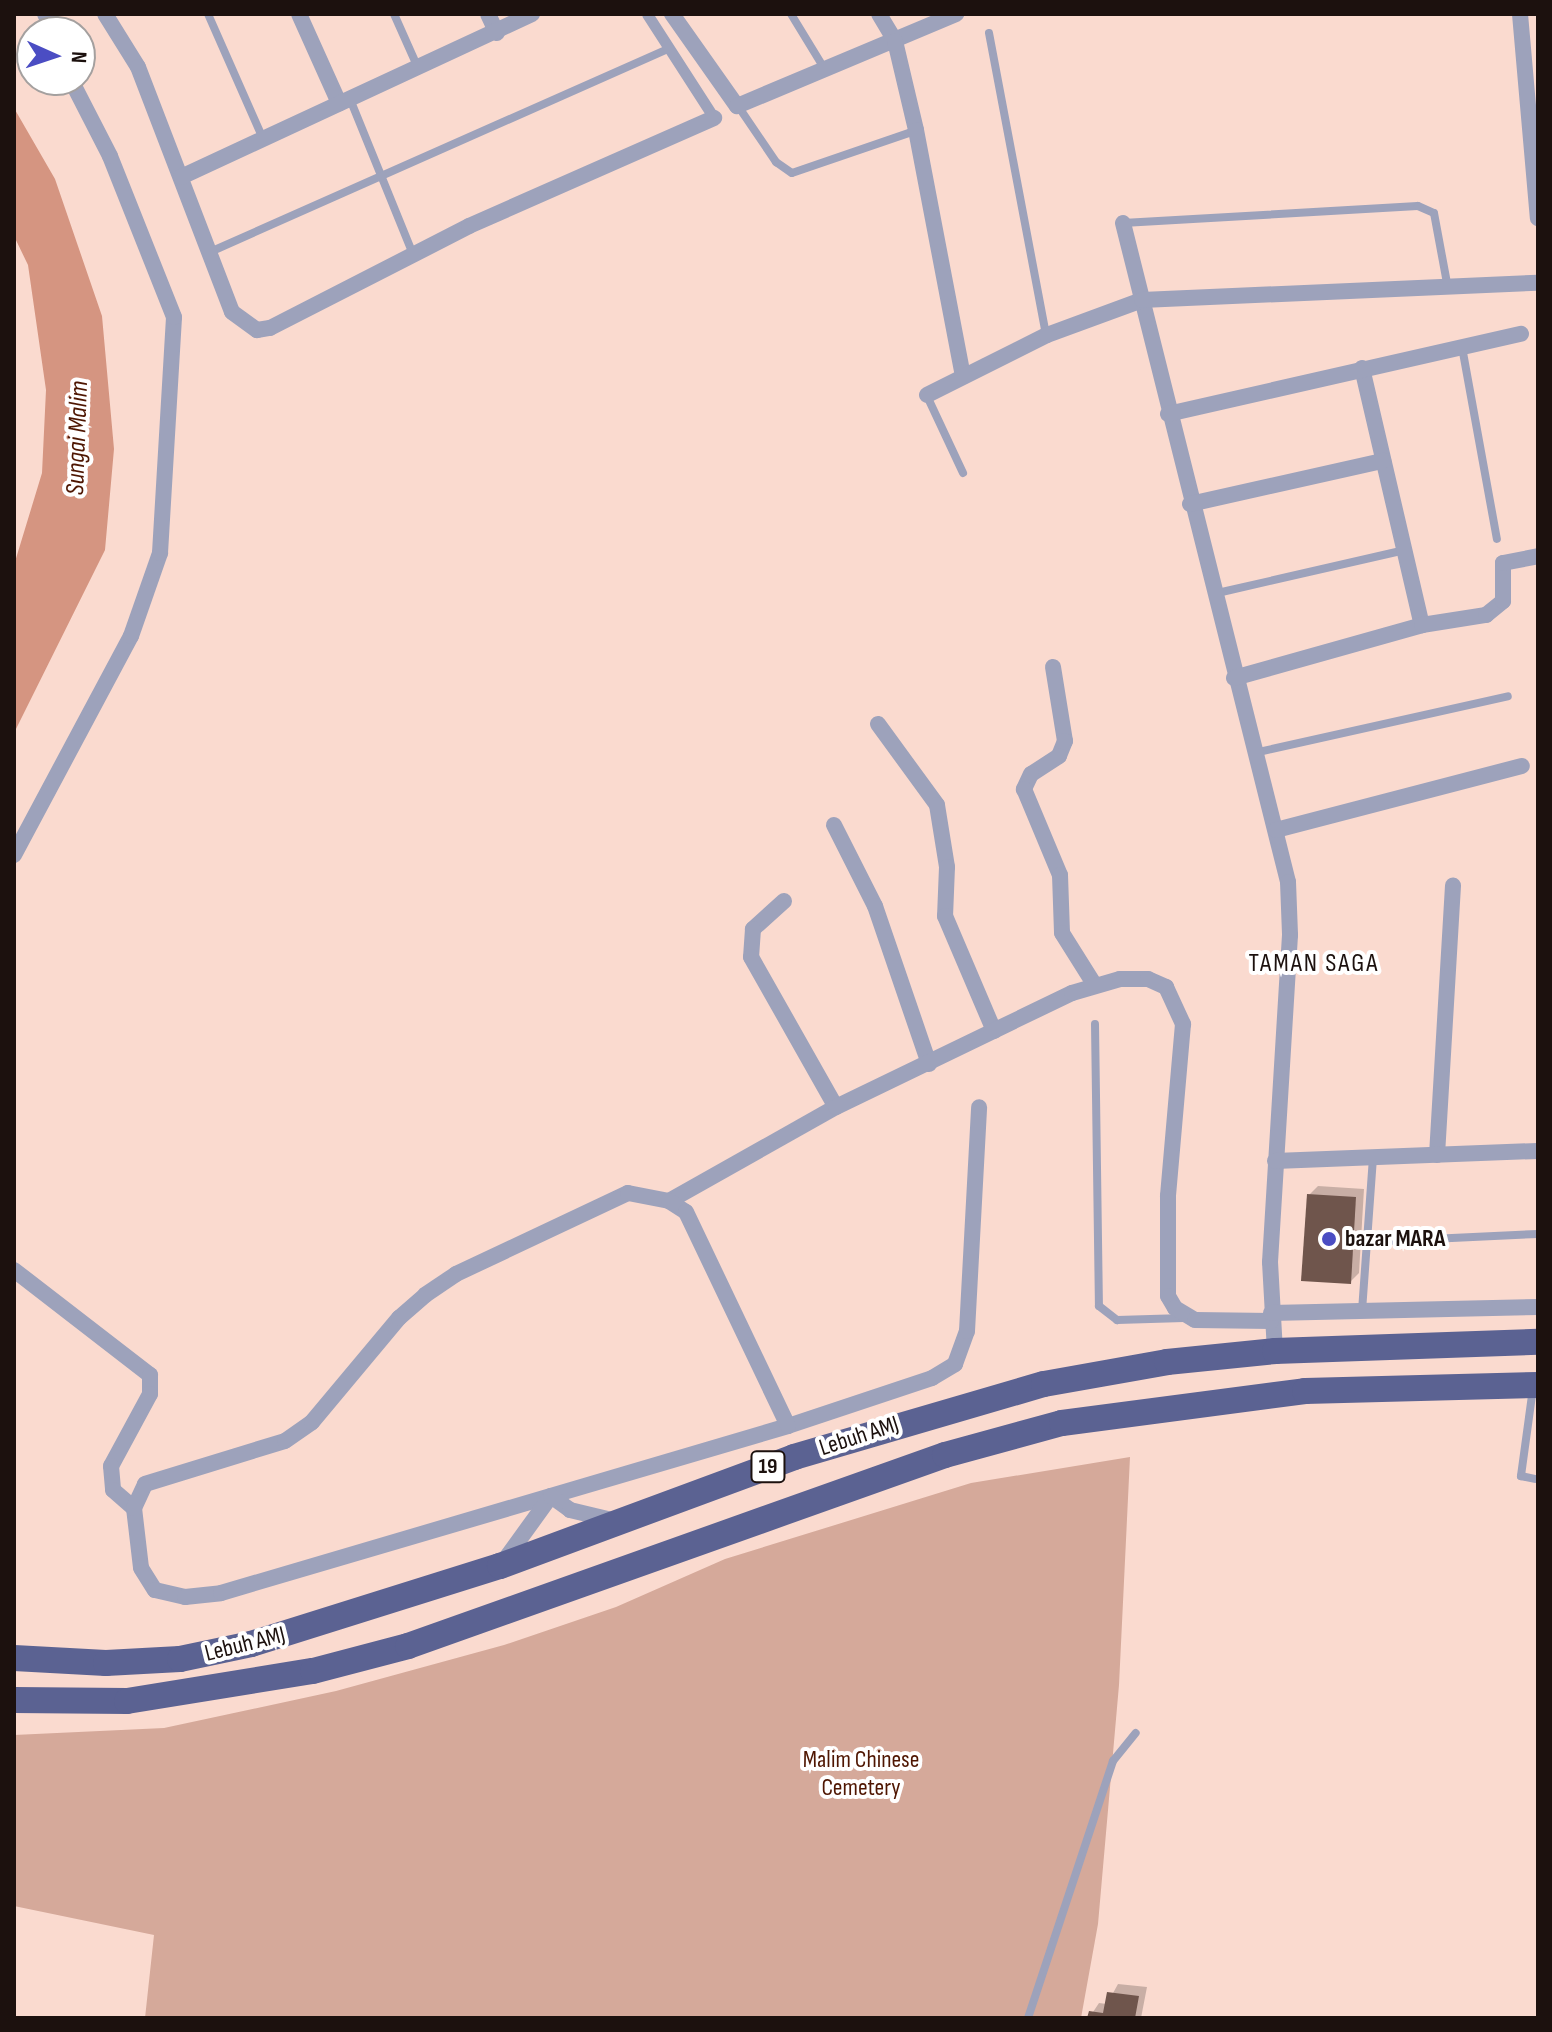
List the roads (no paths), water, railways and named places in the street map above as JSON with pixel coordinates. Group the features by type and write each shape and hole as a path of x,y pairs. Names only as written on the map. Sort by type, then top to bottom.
{"highway":[{"name":"Lebuh AMJ","path":"14,1658 106,1663 220,1652 500,1566 794,1457 977,1400 1122,1369 1275,1351 1538,1342"},
{"name":"Lebuh AMJ","path":"14,1700 127,1701 253,1684 340,1664 478,1622 864,1482 1062,1423 1305,1391 1536,1385"}],"street":[{"path":"105,14 138,67 232,312 257,330 270,328 413,254 714,118 647,14"},
{"path":"299,14 344,101"},
{"path":"488,14 497,33"},
{"path":"181,177 418,70 532,14"},
{"path":"672,14 737,106 956,14"},
{"path":"879,14 895,41 916,130 963,377"},
{"path":"1520,14 1538,218"},
{"path":"14,855 131,636 160,553 174,317 110,156 79,96"},
{"path":"1123,223 1212,594 1276,830 1290,907 1275,1161 1271,1317 1275,1351"},
{"path":"927,395 1047,335 1142,300 1447,283 1538,283"},
{"path":"1168,414 1521,334"},
{"path":"1362,368 1422,625"},
{"path":"1190,504 1383,461"},
{"path":"1234,678 1422,625 1467,620 1500,607 1503,563 1538,556"},
{"path":"1053,667 1065,741 1059,756 1031,774 1024,789 1060,875 1062,933 1094,984"},
{"path":"878,724 937,805 947,867 945,916 994,1031"},
{"path":"1276,830 1522,766"},
{"path":"834,825 875,906 929,1064"},
{"path":"1437,1155 1453,885"},
{"path":"784,901 753,929 751,957 836,1107"},
{"path":"669,1201 836,1107 1094,984 1148,979 1166,987 1177,1003 1184,1047 1165,1280 1175,1308 1189,1318 1214,1324 1362,1311 1538,1307"},
{"path":"788,1426 697,1228 669,1201 628,1193 456,1274 399,1318 312,1422 285,1441 145,1484 134,1508 145,1580 168,1596 185,1597 244,1589 788,1426 932,1378 955,1364 967,1331 979,1107"},
{"path":"1275,1161 1538,1151"},
{"path":"14,1270 150,1375 150,1394 111,1466 113,1490 134,1508"},
{"path":"551,1496 594,1519 624,1521"},
{"path":"500,1566 551,1496"}],"lane":[{"path":"208,14 264,141"},
{"path":"394,14 418,70"},
{"path":"791,14 824,68"},
{"path":"989,33 1047,335"},
{"path":"210,252 382,179 670,48"},
{"path":"344,101 382,179 413,254"},
{"path":"737,106 776,162 792,173 916,130"},
{"path":"1123,223 1418,206 1434,213 1447,283"},
{"path":"1462,346 1497,539"},
{"path":"927,395 963,473"},
{"path":"1212,594 1405,550"},
{"path":"1253,753 1508,696"},
{"path":"1095,1024 1099,1306 1117,1320 1189,1318"},
{"path":"1362,1311 1373,1157"},
{"path":"1367,1242 1538,1234"},
{"path":"1535,1479 1521,1476 1536,1385"},
{"path":"1028,2018 1113,1761 1136,1733"}],"water":[{"name":"Sungai Malim","path":"14,108 55,179 102,316 114,449 105,550 14,733 14,565 42,473 46,390 28,265 14,236"}],"place":[{"name":"bazar MARA","path":"1329,1239"}],"district":[{"name":"TAMAN SAGA","path":"1314,964"}],"park label":[{"name":"Malim Chinese Cemetery","path":"861,1774"}]}
